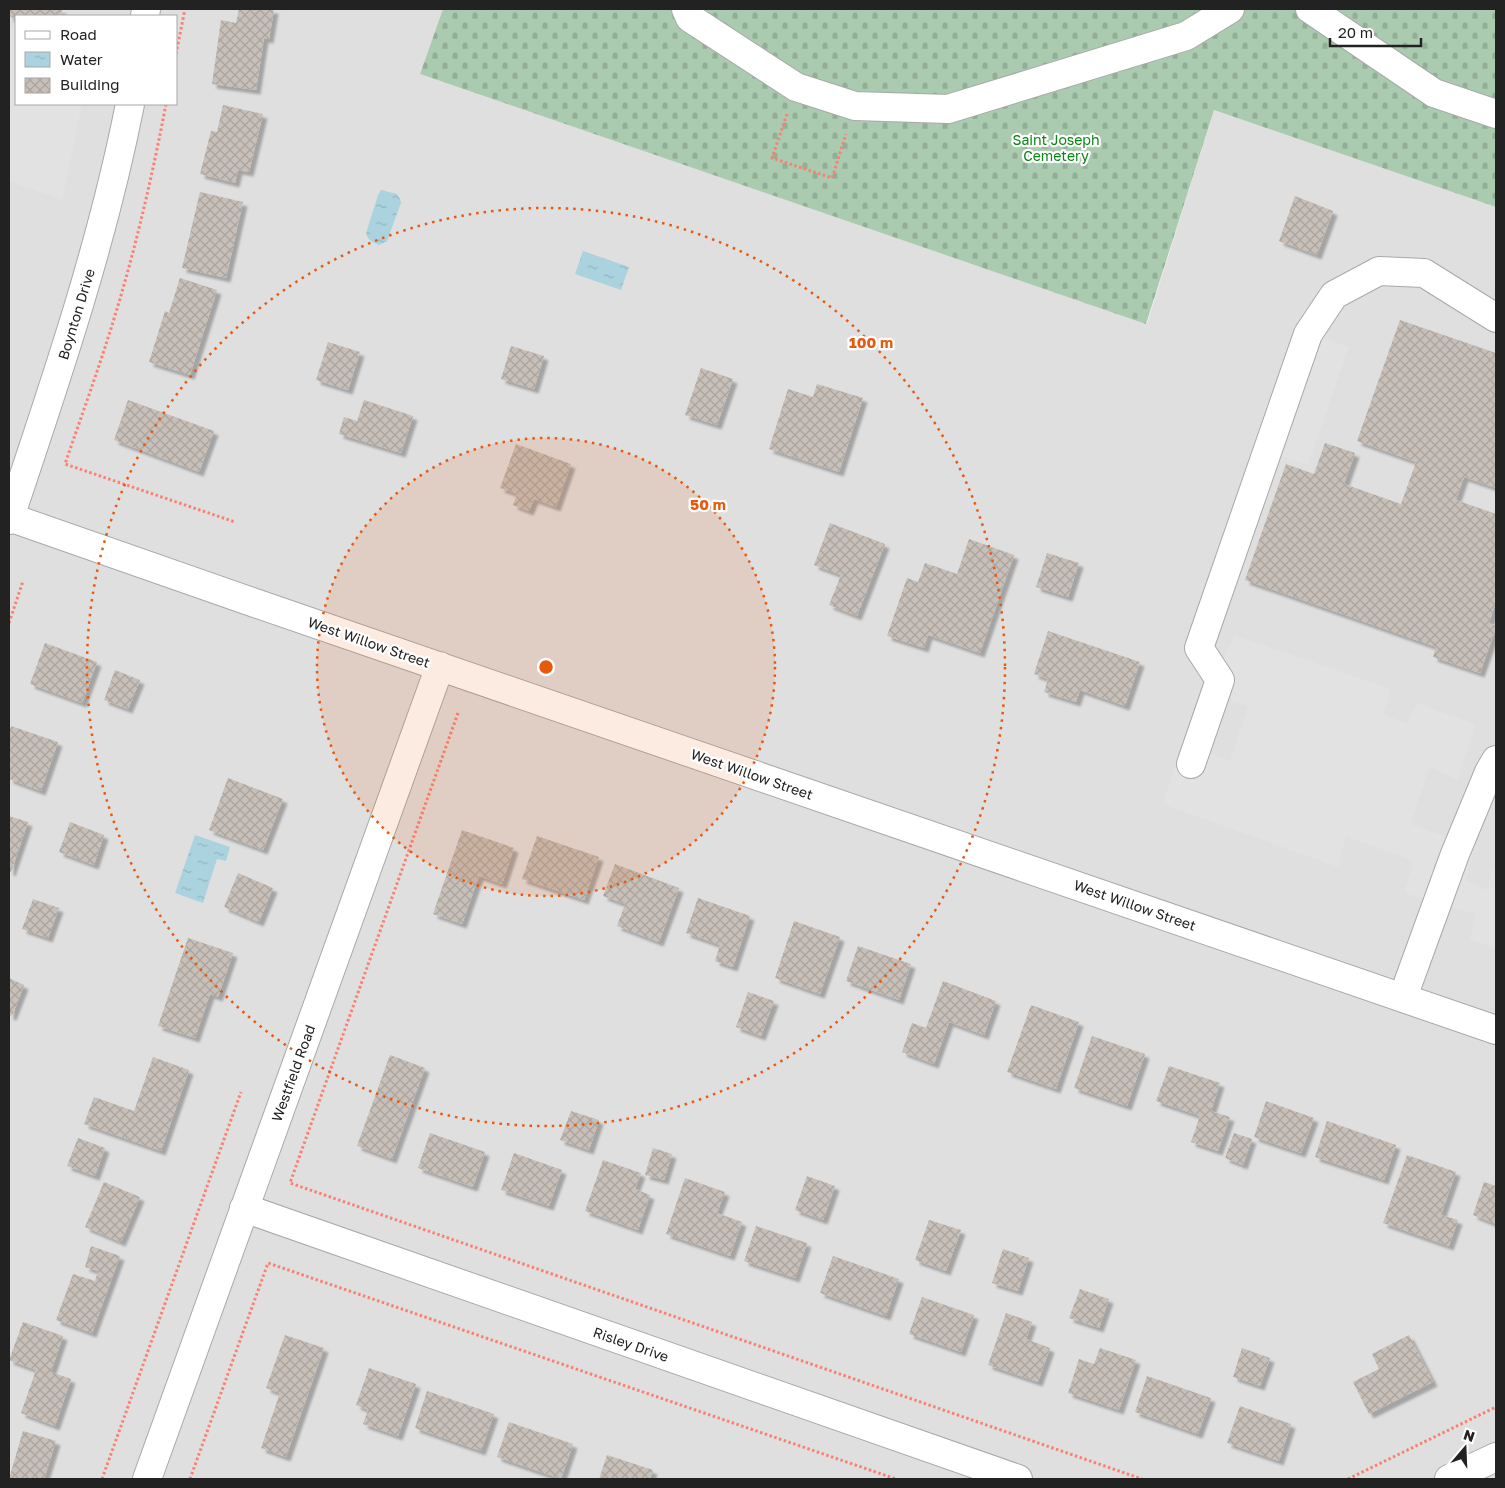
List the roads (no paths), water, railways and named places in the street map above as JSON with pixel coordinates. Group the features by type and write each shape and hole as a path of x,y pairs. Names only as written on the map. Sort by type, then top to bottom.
{"street":[{"path":"686,9 690,18 796,87 855,106 948,109 1186,36 1230,9"},
{"path":"1310,9 1434,93 1496,114"},
{"name":"Boynton Drive","path":"9,518 85,287 118,167 130,105"},
{"path":"1191,764 1220,680 1199,648 1308,334 1334,295 1379,271 1424,273 1496,318"},
{"name":"West Willow Street","path":"9,518 1496,1030"},
{"name":"Westfield Road","path":"147,1479 440,666"},
{"path":"1403,997 1455,854 1489,772 1496,760"},
{"name":"Risley Drive","path":"244,1208 1018,1479"},
{"path":"1449,1479 1496,1457"}],"water":[{"path":"381,190 397,194 401,203 387,241 379,245 369,240 366,233"},
{"path":"583,251 629,267 621,290 575,274"},
{"path":"195,835 230,847 226,861 217,859 203,903 175,893"}],"park label":[{"name":"Saint Joseph Cemetery","path":"1056,148"}]}
